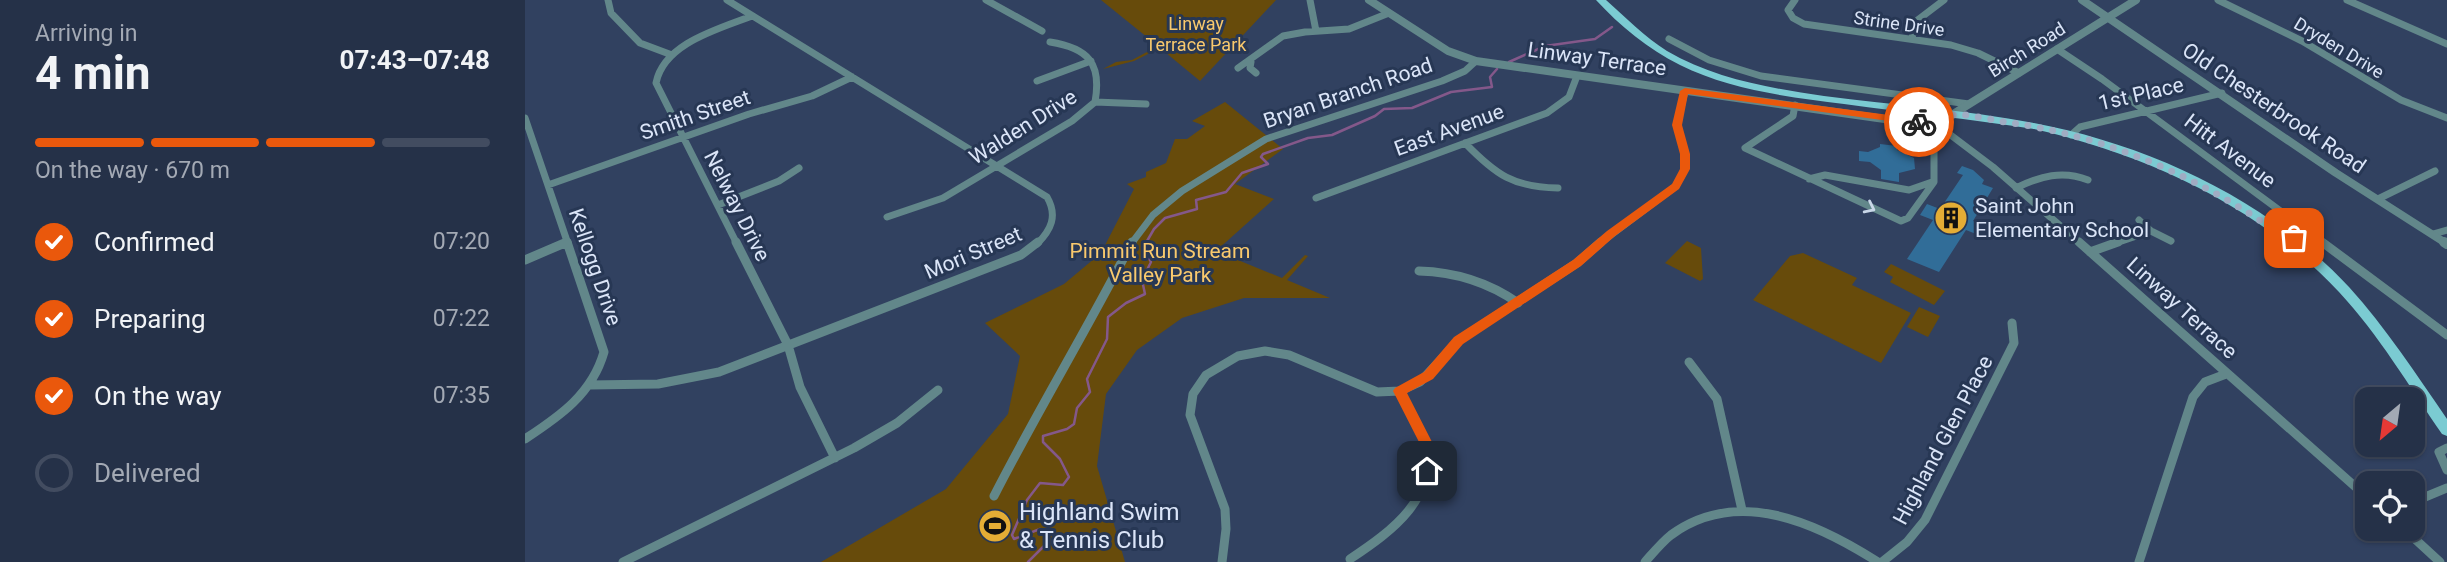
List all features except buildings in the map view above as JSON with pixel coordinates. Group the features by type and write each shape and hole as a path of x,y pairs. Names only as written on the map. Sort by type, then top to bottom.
{"main road":[{"path":"1601,0 1653,46 1711,75 1774,91 2035,126 2071,135 2147,161 2188,179 2243,209 2288,240 2325,271 2358,306 2447,430"}],"street":[{"path":"608,0 611,13 628,27 639,42 653,50 672,55 697,40 752,16"},
{"name":"Mori Street","path":"590,385 658,384 697,378 1021,255 1035,246 1052,225 1052,202 727,0"},
{"path":"986,0 1042,31"},
{"path":"1310,0 1316,31"},
{"name":"Linway Terrace","path":"1369,0 1448,51 1476,61 1934,126 1952,135 2016,188 2355,487"},
{"name":"Strine Drive","path":"1795,0 1788,10 1793,18 1804,24 1966,49 2019,73"},
{"path":"1912,39 1915,22 1944,0"},
{"name":"Old Chesterbrook Road","path":"2082,0 2447,244"},
{"name":"Birch Road","path":"1934,126 2136,0"},
{"name":"Dryden Drive","path":"2218,0 2302,41 2401,100 2447,118"},
{"path":"2347,0 2447,44"},
{"path":"1238,68 1251,62 1275,40 1291,34 1352,29 1389,13"},
{"path":"1669,39 1709,60 1761,76 1969,104"},
{"path":"1050,42 1075,48 1091,61"},
{"name":"Hitt Avenue","path":"2057,49 2146,111 2447,335"},
{"name":"Nelway Drive","path":"672,55 657,72 656,83 788,345 800,387 835,458"},
{"path":"1037,81 1091,61"},
{"name":"Walden Drive","path":"887,217 943,198 1072,121 1095,102 1099,79 1091,61"},
{"name":"Bryan Branch Road","path":"994,496 1027,432 1111,287 1132,243 1153,215 1182,191 1266,139 1442,81 1465,71 1476,61"},
{"path":"1251,62 1250,68 1256,73"},
{"name":"East Avenue","path":"1315,198 1556,109 1569,97 1577,76"},
{"name":"Smith Street","path":"548,185 683,137 812,96 852,77"},
{"path":"1222,562 1226,529 1225,509 1190,415 1193,394 1206,375 1238,356 1277,352 1377,392 1400,391 1429,375 1458,340 1577,263 1611,234 1667,195 1681,181 1686,160 1677,125 1685,91"},
{"name":"1st Place","path":"2071,135 2080,127 2222,93"},
{"path":"1095,102 1146,104"},
{"path":"1795,105 1793,116 1745,148 1901,221 1908,218 1934,181 1934,126"},
{"name":"Kellogg Drive","path":"525,118 603,344 602,363 590,385 564,412 525,439"},
{"path":"1465,143 1503,180 1523,187 1558,188"},
{"path":"718,205 779,181 799,168"},
{"path":"2378,199 2435,171"},
{"path":"1809,178 1825,174 1909,190 1934,181"},
{"path":"2016,188 2031,180 2060,174 2072,174 2088,180"},
{"path":"2139,220 2151,231 2171,241"},
{"path":"2433,234 2447,230"},
{"path":"2090,252 2151,231"},
{"path":"2288,240 2309,232"},
{"path":"525,260 568,242"},
{"path":"1419,271 1453,273 1502,292 1518,303"},
{"name":"Highland Glen Place","path":"1880,562 1907,542 1924,520 2014,343 2012,323"},
{"path":"1689,362 1709,385 1721,410 1742,510"},
{"path":"2139,562 2193,397 2205,382 2226,374"},
{"path":"624,562 889,429 938,390"},
{"path":"1350,559 1400,524 1417,502 1423,488 1427,471 1425,442 1400,391"},
{"path":"2447,448 2439,452 2439,457 2447,470"},
{"path":"2425,497 2447,488"},
{"path":"1645,562 1668,536 1683,525 1716,513 1742,510 1771,512 1812,525 1880,562"},
{"path":"2418,541 2441,562"}],"green space":[{"name":"Linway Terrace Park","path":"1101,0 1276,0 1200,81 1160,48 1134,61 1103,69 1116,62 1132,60 1158,46"},
{"name":"Pimmit Run Stream Valley Park","path":"1225,102 1283,149 1235,184 1274,199 1216,251 1282,278 1305,255 1308,256 1287,280 1330,298 1244,298 1182,318 1137,350 1106,394 1097,466 1125,562 821,562 946,489 1008,414 1020,356 985,323 1064,284 1101,253 1134,189 1127,184 1146,177 1146,172 1166,163 1175,139 1187,139 1205,126 1192,121"},
{"path":"1687,241 1701,248 1703,279 1700,281 1665,263"},
{"path":"1803,253 1857,278 1852,285 1911,313 1881,363 1753,300 1790,256"},
{"path":"1891,264 1945,291 1934,305 1890,282 1893,277 1884,272"},
{"path":"1919,307 1940,316 1928,337 1907,327"}],"waterway":[{"path":"1509,62 1545,46 1595,39 1612,27"},
{"path":"1028,562 1048,542 1047,536 1040,529 1014,539 1012,535 1027,500 1040,483 1063,485 1069,477 1060,459 1043,442 1043,436 1067,429 1074,424 1077,408 1090,392 1087,379 1107,339 1108,317 1126,303 1145,294 1142,280 1151,262 1143,248 1154,229 1165,218 1197,209 1196,200 1226,192 1242,173 1268,164 1261,157 1263,154 1308,138 1332,135 1375,116 1384,109 1412,108 1451,92 1492,87 1490,77 1497,69"}],"way so far":[{"path":"1919,122 1934,126 1952,115 2035,126 2077,136 2176,173 2243,209 2288,240 2294,238"}],"place":[{"name":"Saint John Elementary School","path":"1951,218"},
{"name":"Highland Swim & Tennis Club","path":"995,526"}],"route":[{"path":"1427,471 1425,442 1400,391 1410,388 1429,375 1458,340 1577,263 1611,234 1667,195 1681,181 1686,160 1677,125 1685,91 1919,122"}]}
